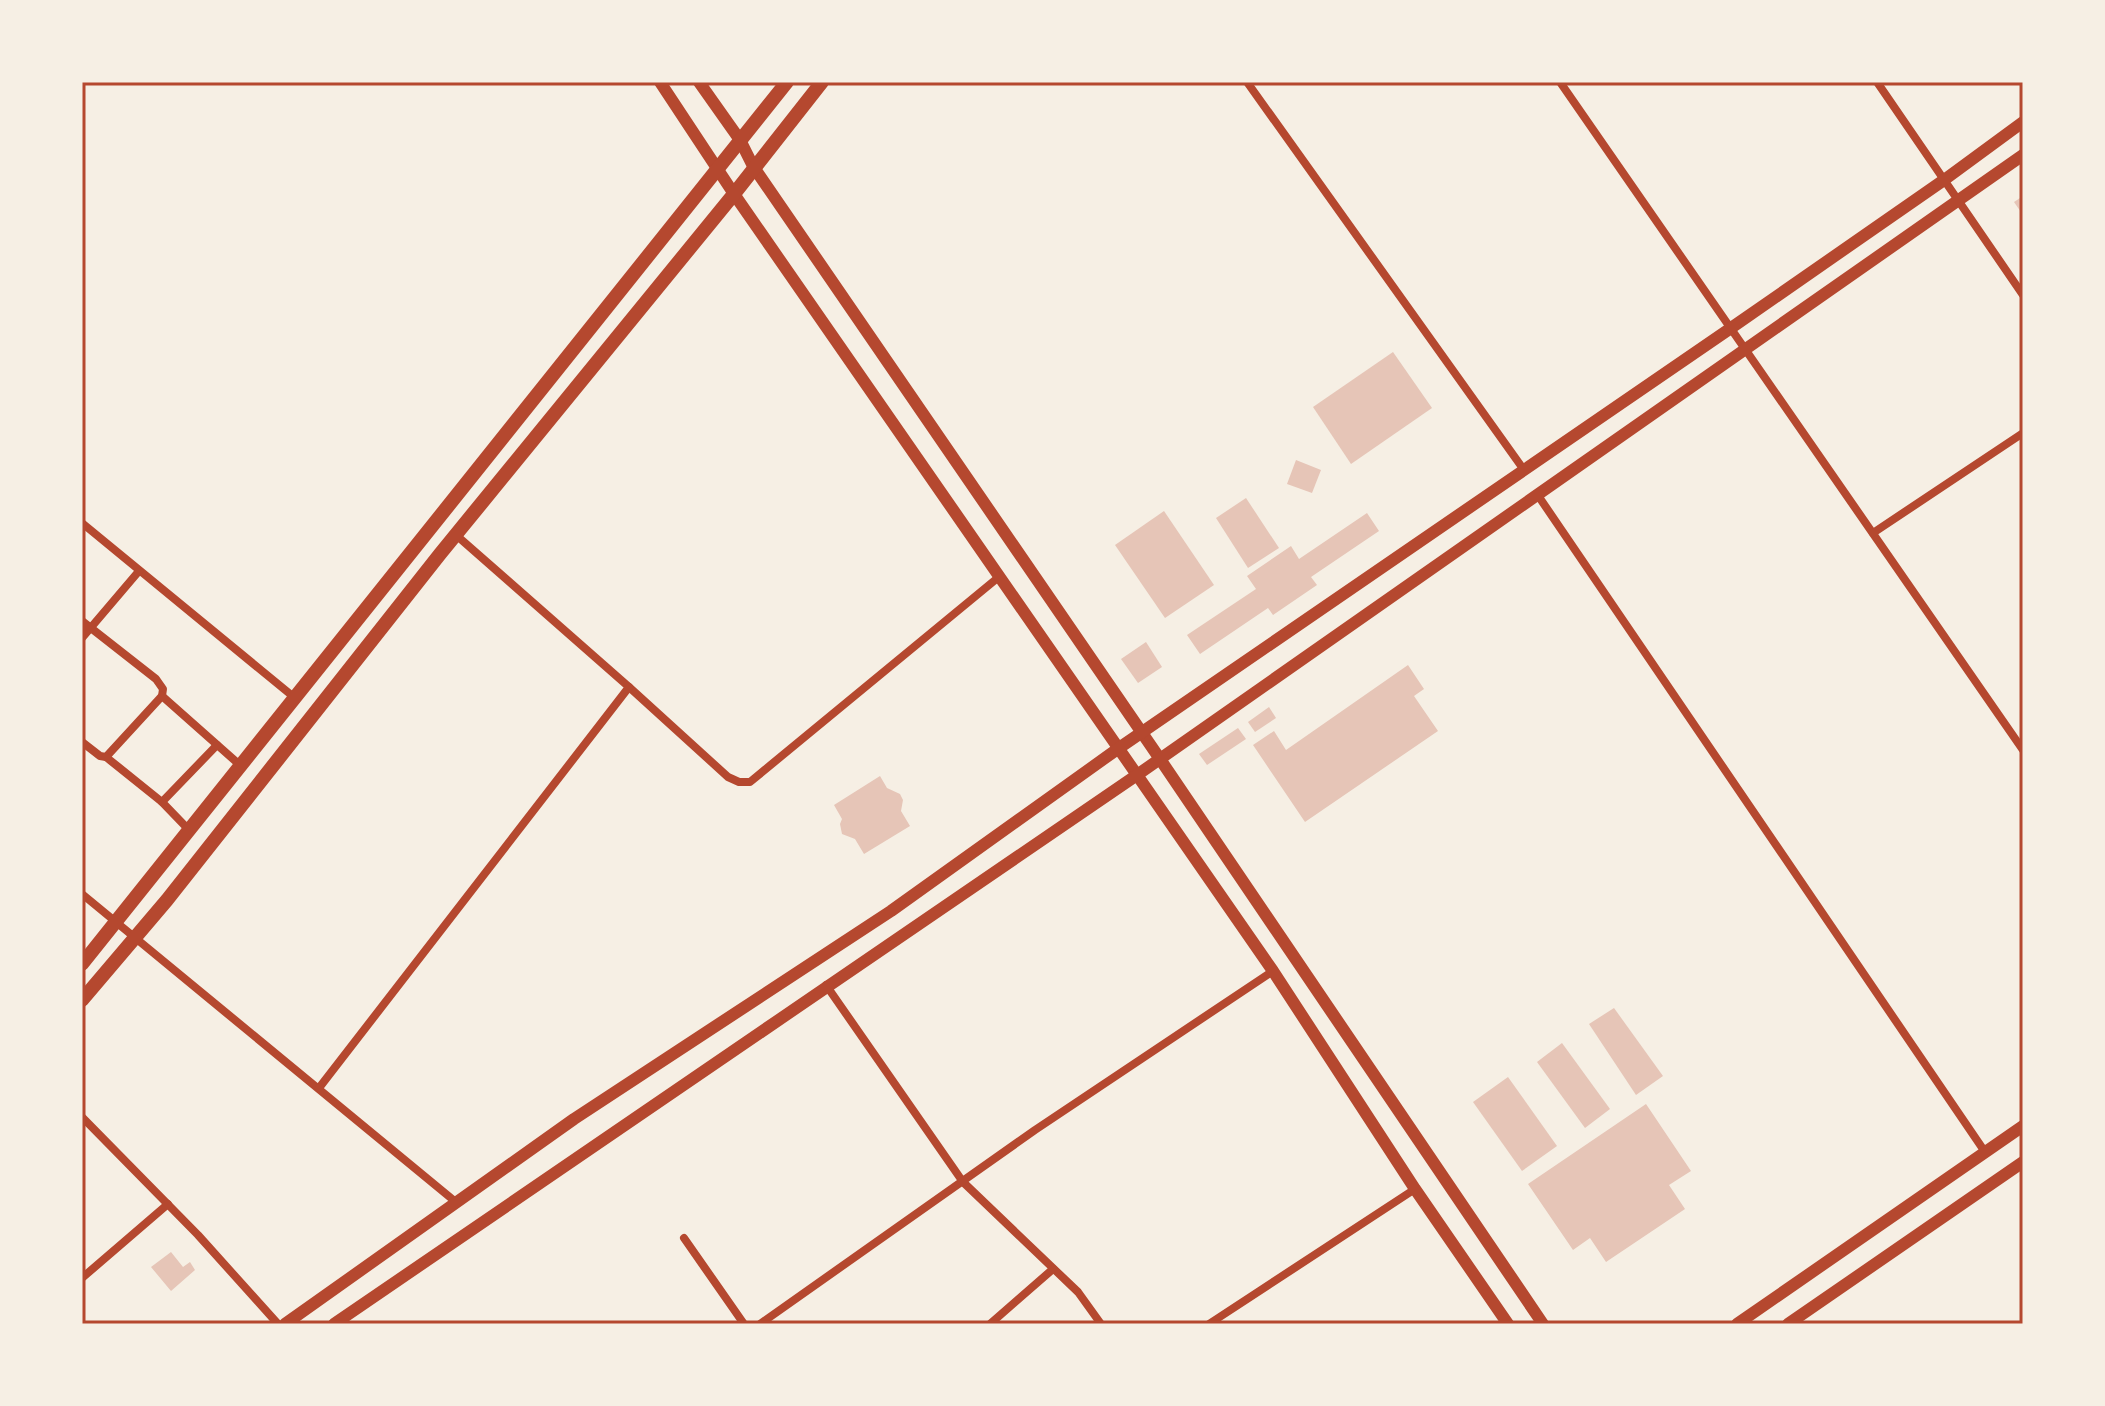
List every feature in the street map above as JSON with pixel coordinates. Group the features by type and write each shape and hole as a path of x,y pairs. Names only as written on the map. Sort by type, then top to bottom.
{"main road":[{"path":"82,964 787,82"},
{"path":"82,1000 136,937 822,82"}],"street":[{"path":"660,82 734,194 1273,971 1415,1189 1508,1324"},
{"path":"699,82 740,140 753,166 1543,1324"},
{"path":"1247,82 1524,470"},
{"path":"1560,82 2023,750"},
{"path":"1877,82 2023,295"},
{"path":"285,1324 574,1119 891,911 1119,748 1731,328 2023,122"},
{"path":"334,1324 1137,775 2023,155"},
{"path":"1873,533 2023,433"},
{"path":"1537,494 1985,1152"},
{"path":"82,523 295,698"},
{"path":"456,535 728,777 739,782 750,782 1000,576"},
{"path":"82,638 139,571"},
{"path":"82,621 156,679 163,689 162,696 106,757"},
{"path":"319,1088 629,687"},
{"path":"162,696 241,766"},
{"path":"82,742 162,802 189,830"},
{"path":"162,802 217,745"},
{"path":"82,894 457,1203"},
{"path":"760,1324 1035,1130 1273,971"},
{"path":"826,985 963,1182 1078,1292 1101,1324"},
{"path":"82,1117 168,1204 278,1324"},
{"path":"1737,1324 2023,1126"},
{"path":"1788,1324 2023,1162"},
{"path":"1209,1324 1415,1189"},
{"path":"82,1278 168,1204"},
{"path":"684,1238 744,1324"},
{"path":"990,1324 1053,1269"}],"building":[{"path":"2023,196 2023,215 2014,202"},
{"path":"1393,352 1432,408 1351,464 1313,407"},
{"path":"1296,460 1321,470 1312,493 1287,484"},
{"path":"1246,498 1279,548 1248,568 1216,518"},
{"path":"1164,511 1214,585 1165,618 1115,545"},
{"path":"1367,513 1379,531 1311,577 1317,585 1273,615 1268,608 1200,654 1187,635 1256,589 1247,576 1291,546 1299,559"},
{"path":"1146,642 1162,667 1138,683 1121,659"},
{"path":"1408,665 1424,689 1414,696 1438,731 1305,822 1253,745 1274,731 1286,750"},
{"path":"1269,707 1276,718 1255,732 1248,722"},
{"path":"1238,728 1246,739 1207,765 1199,754"},
{"path":"880,776 887,788 900,794 903,800 901,811 910,826 864,854 855,839 842,834 842,819 834,805"},
{"path":"1614,1008 1663,1076 1636,1095 1589,1024"},
{"path":"1562,1043 1610,1109 1585,1128 1537,1062"},
{"path":"1508,1077 1557,1146 1522,1171 1473,1102"},
{"path":"1646,1104 1691,1171 1669,1185 1685,1209 1606,1262 1590,1238 1573,1250 1528,1184"},
{"path":"171,1252 183,1267 190,1262 195,1270 171,1291 151,1267"}]}
